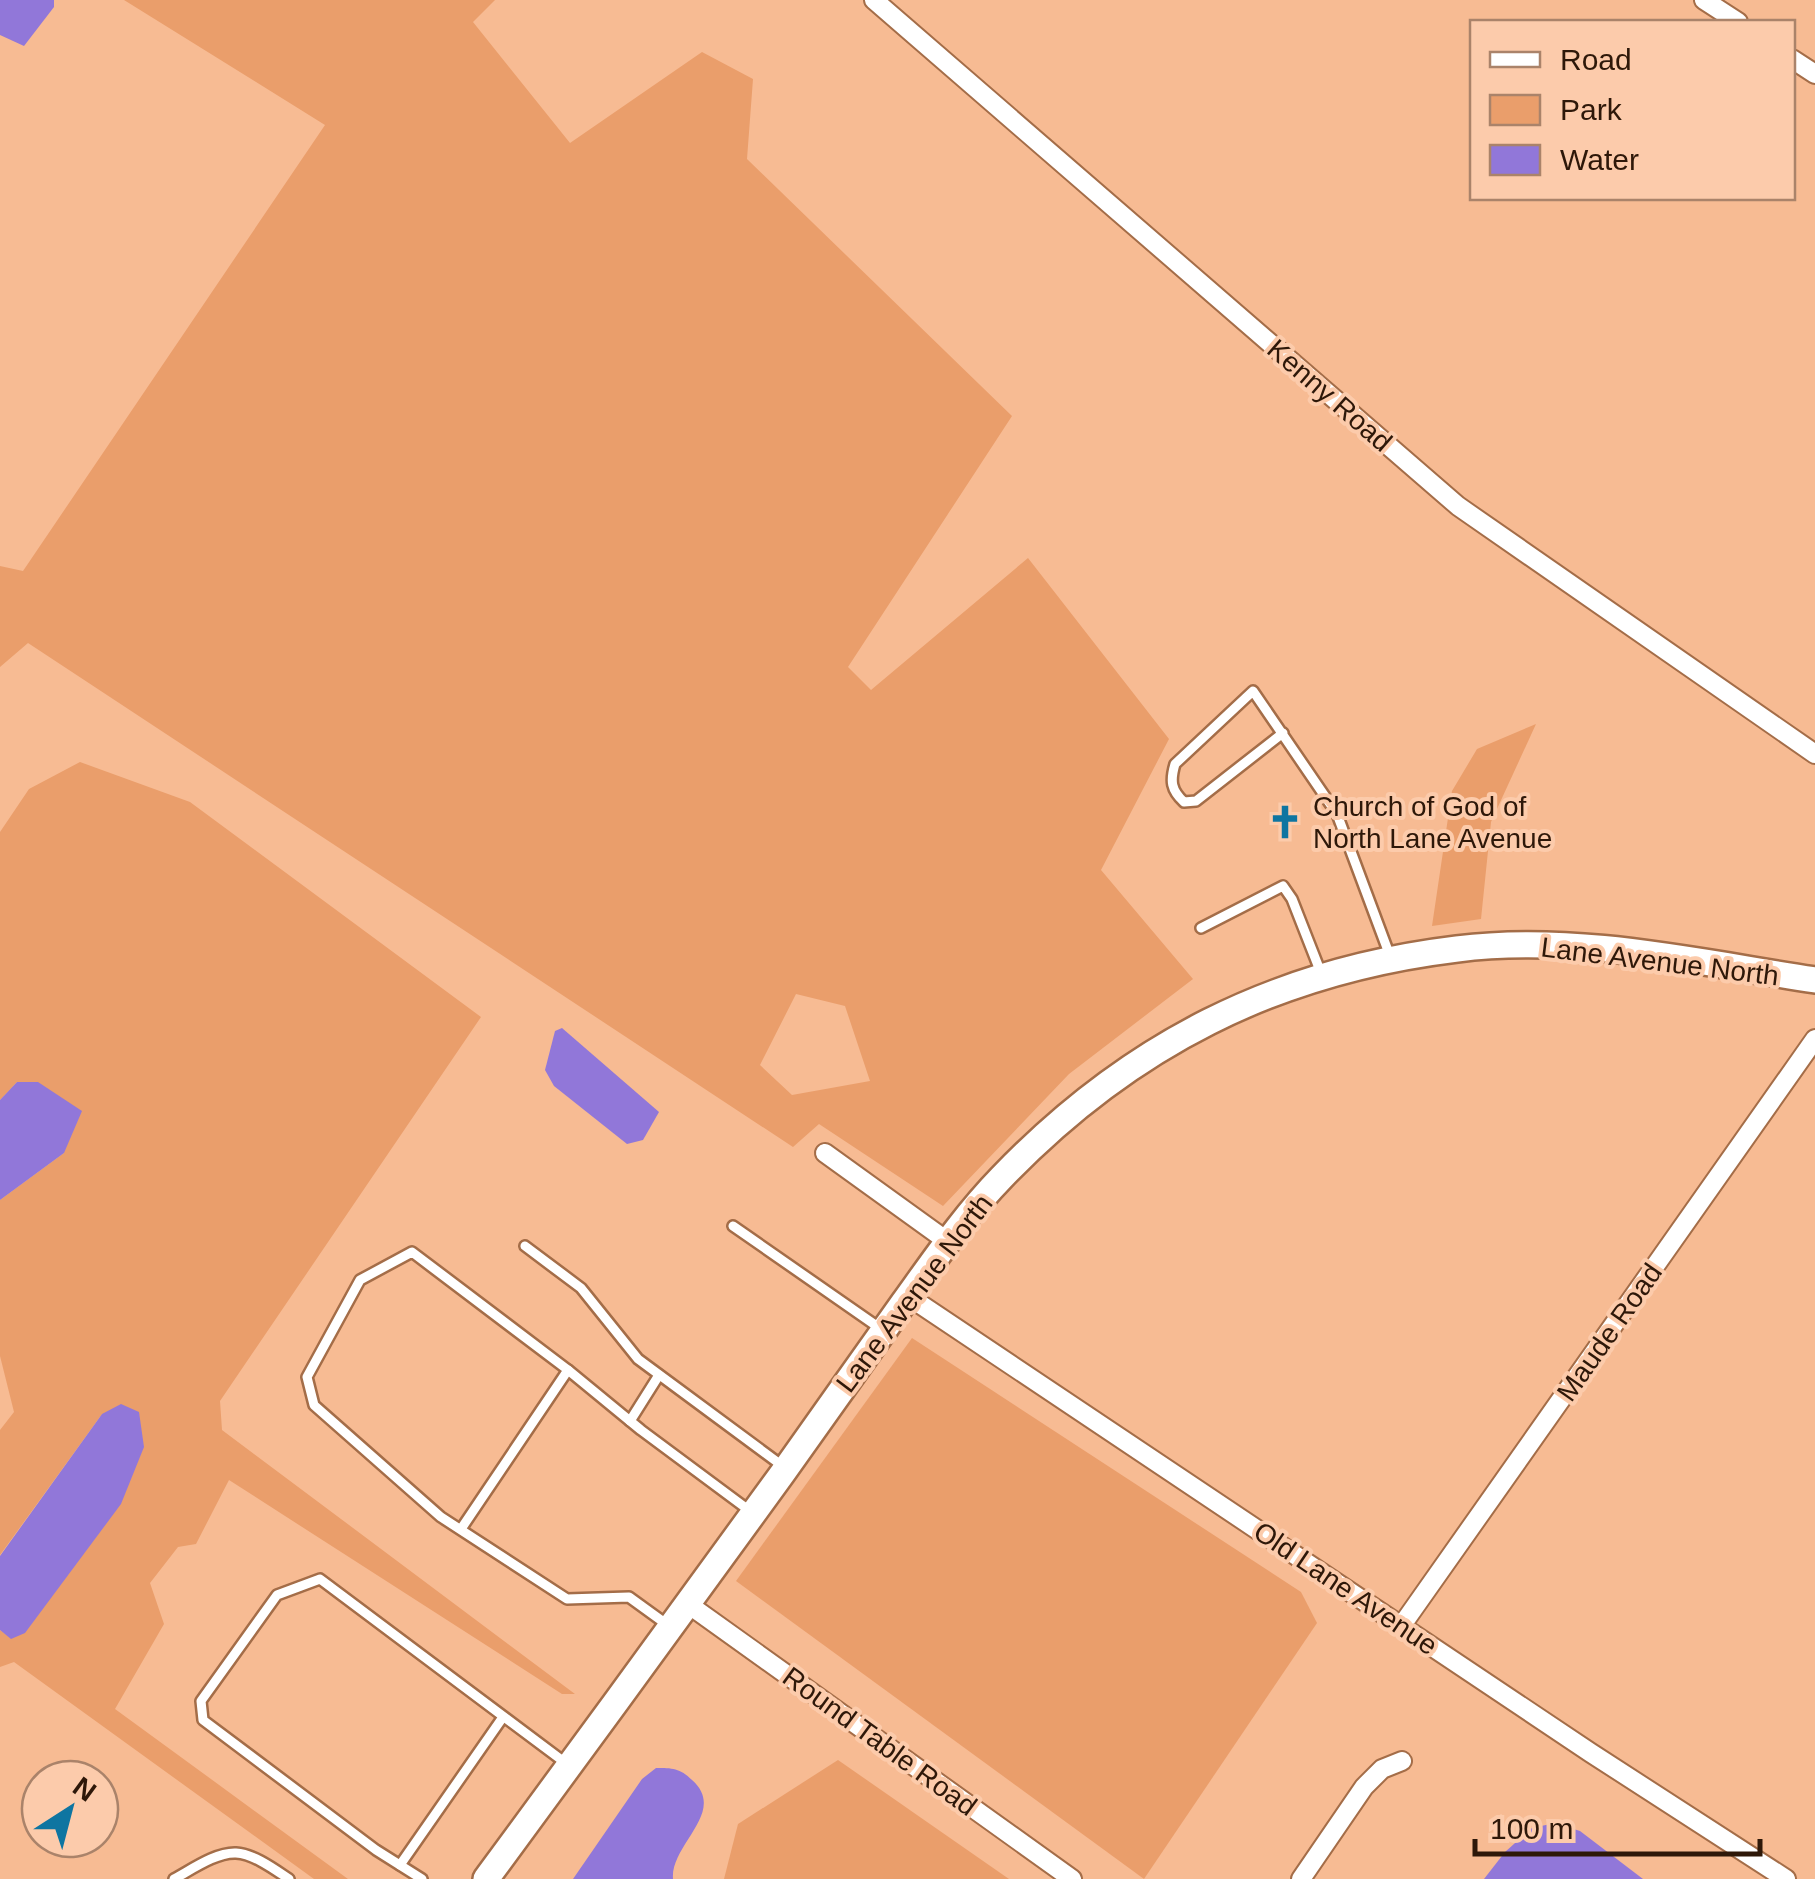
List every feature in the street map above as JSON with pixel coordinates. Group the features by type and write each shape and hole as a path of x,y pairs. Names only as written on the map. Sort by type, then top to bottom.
{"main road":[{"name":"Lane Avenue North","path":"486,1879 672,1627 947,1241 1001,1178 1060,1122 1140,1060 1233,1010 1322,976 1390,959 1460,948 1535,944 1595,948 1815,980"}],"street":[{"name":"Kenny Road","path":"874,0 1458,506 1815,754"},
{"path":"1704,0 1735,20"},
{"name":"Maude Road","path":"1402,1625 1815,1039"},
{"path":"825,1153 947,1241"},
{"name":"Old Lane Avenue","path":"908,1296 1786,1879"},
{"name":"Round Table Road","path":"688,1604 1072,1879"},
{"path":"1301,1879 1364,1787 1382,1769 1402,1762"}],"lane":[{"path":"1282,733 1196,801 1184,802 1175,794 1170,779 1175,764 1253,691 1338,814 1390,959"},
{"path":"1202,928 1282,886 1292,900 1322,976"},
{"path":"733,1226 883,1331"},
{"path":"524,1246 581,1288 638,1359 786,1468"},
{"path":"672,1627 629,1597 567,1599 441,1517 314,1406 307,1377 360,1280 412,1252 754,1513"},
{"path":"461,1530 568,1370"},
{"path":"630,1421 659,1375"},
{"path":"422,1879 376,1850 203,1720 202,1701 277,1595 320,1579 569,1766"},
{"path":"400,1865 503,1718"},
{"path":"174,1879 236,1853 289,1879"}],"green space":[{"path":"124,0 495,0 473,22 570,143 702,52 753,79 747,159 1012,416 848,667 871,690 1028,558 1169,739 1101,870 1193,979 1069,1074 943,1206 819,1124 793,1147 28,643 0,667 0,566 23,571 325,125","holes":["796,994 845,1006 870,1081 792,1095 760,1065"]},
{"path":"1536,724 1491,822 1481,919 1432,926 1452,791 1477,749"},
{"path":"80,762 190,802 481,1017 220,1401 222,1430 575,1694 562,1694 229,1480 196,1544 178,1547 150,1583 164,1624 115,1709 348,1879 314,1879 14,1662 0,1667 0,1630 11,1638 102,1414 0,1555 0,1430 14,1412 0,1356 0,1200 64,1153 17,1082 0,1100 0,832 29,789"},
{"path":"912,1338 1301,1592 1317,1623 1144,1879 736,1581"},
{"path":"838,1760 1009,1879 724,1879 738,1824"}],"water":[{"path":"0,0 54,0 54,7 24,46 0,35"},
{"path":"562,1028 659,1112 643,1140 627,1144 554,1086 545,1070 555,1031"},
{"path":"17,1082 38,1082 82,1111 64,1153 0,1200 0,1100"},
{"path":"121,1404 139,1412 144,1447 121,1504 25,1633 11,1639 0,1630 0,1556 102,1414"},
{"path":"656,1768 688,1776 701,1792 704,1804 674,1866 673,1879 573,1879 642,1779"},
{"path":"1555,1823 1580,1831 1643,1879 1484,1879 1505,1852 1532,1828"}],"place":[{"name":"Church of God of North Lane Avenue","path":"1285,822"}]}
